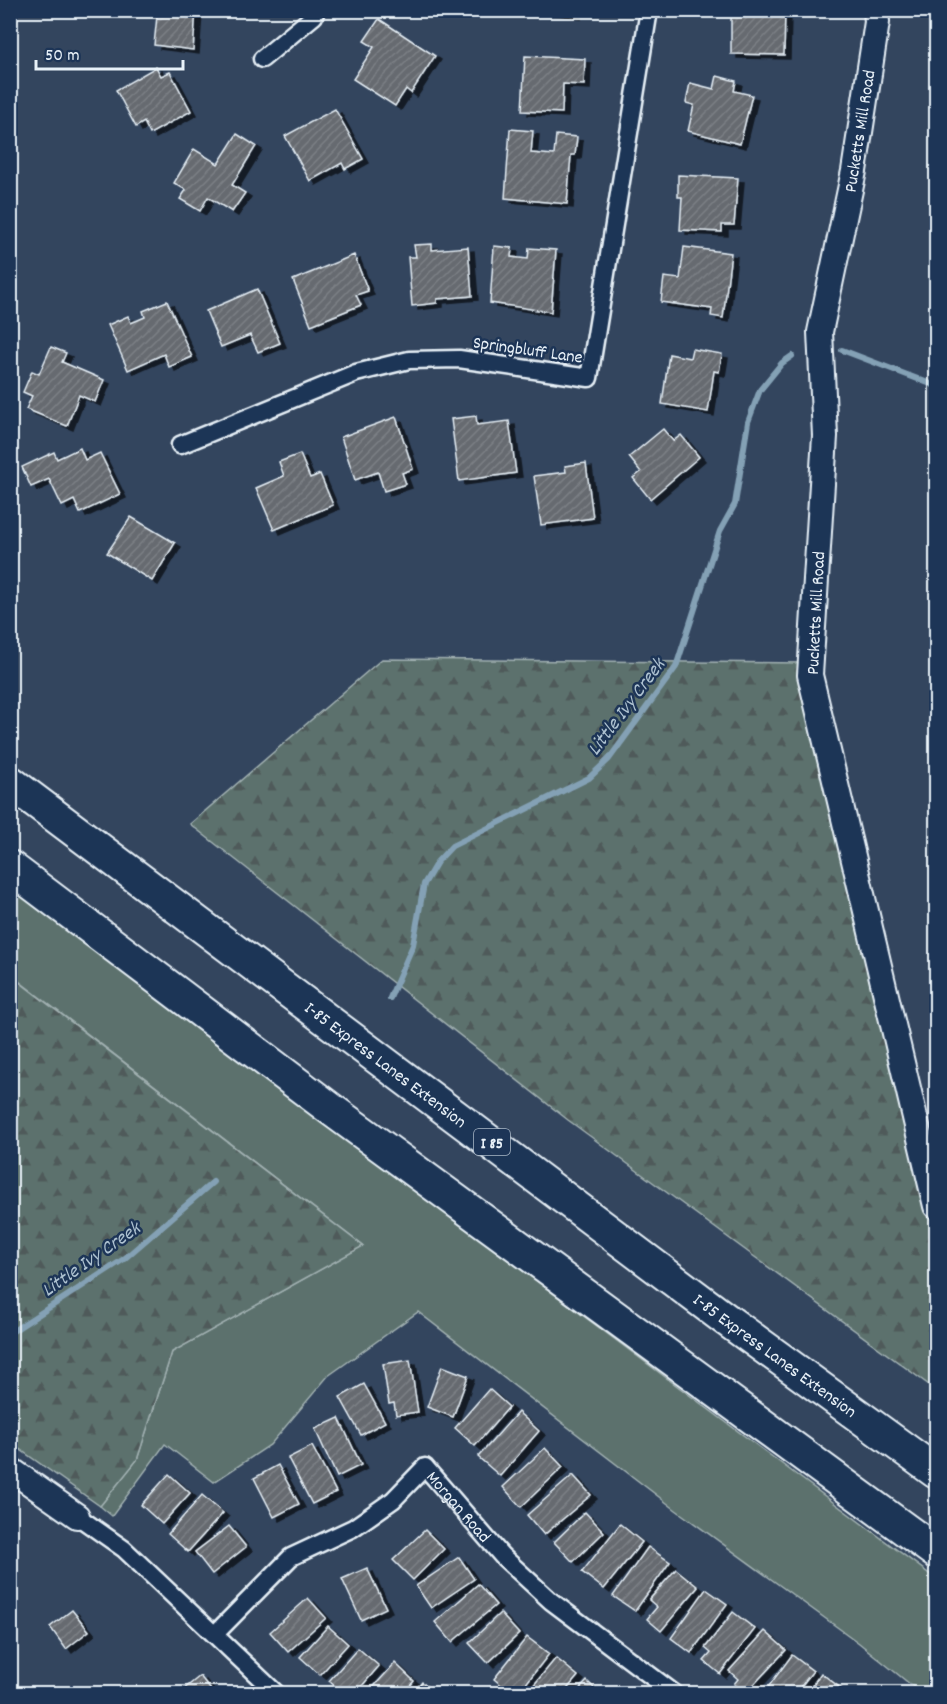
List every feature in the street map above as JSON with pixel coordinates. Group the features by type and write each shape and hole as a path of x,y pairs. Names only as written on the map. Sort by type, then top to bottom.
{"highway":[{"name":"I-85 Express Lanes Extension","path":"10,782 724,1318 936,1472"},
{"path":"10,867 351,1124 936,1552"}],"street":[{"path":"262,59 314,16 316,10"},
{"name":"Springbluff Lane","path":"180,445 356,374 409,360 459,359 589,378 649,10"},
{"name":"Pucketts Mill Road","path":"876,10 877,22 854,171 820,332 825,436 810,675 936,1206"},
{"name":"Morgan Road","path":"216,1633 291,1557 353,1528 393,1500 425,1467 502,1556 551,1602 675,1694"},
{"path":"10,1469 124,1549 216,1633 277,1694"}],"green space":[{"path":"382,659 804,663 936,1150 936,1390 568,1120 190,824"},
{"path":"10,888 936,1579 936,1693 921,1693 859,1643 676,1510 418,1312 328,1376 270,1445 214,1482 165,1444 112,1516 100,1506 137,1460 172,1352 363,1246 11,975"},
{"path":"10,975 363,1246 172,1352 137,1460 100,1506 11,1443"}],"building":[{"path":"150,10 196,10 193,50 154,45 157,16 150,15"},
{"path":"547,10 575,10 575,15"},
{"path":"731,10 785,10 784,55 731,54"},
{"path":"379,19 435,56 411,93 406,89 395,106 353,79 374,47 364,41"},
{"path":"525,56 585,59 584,85 563,84 562,113 522,111"},
{"path":"156,67 161,76 170,72 191,111 150,134 144,122 136,127 116,90"},
{"path":"717,76 736,81 734,91 752,95 740,144 688,131 694,105 686,103 690,83 714,89"},
{"path":"335,109 363,159 345,169 342,163 310,181 285,136"},
{"path":"510,129 533,131 531,153 554,155 556,135 577,137 575,155 571,155 567,204 505,198"},
{"path":"237,134 256,146 232,185 245,193 232,212 208,197 200,211 180,199 186,190 174,183 194,149 218,164"},
{"path":"678,175 738,178 734,225 722,225 722,232 680,230 682,197 678,197"},
{"path":"432,244 432,250 468,247 472,296 437,299 437,303 412,306 408,257 416,257 414,245"},
{"path":"494,246 512,248 511,257 528,259 529,248 556,250 551,312 490,303"},
{"path":"684,247 731,253 723,318 711,316 712,309 661,302 664,277 680,279"},
{"path":"354,255 368,291 356,295 361,305 311,325 293,280"},
{"path":"257,289 280,343 258,352 250,335 221,347 206,311"},
{"path":"167,301 192,357 169,367 164,354 128,370 108,325 128,316 131,323 145,317 143,311"},
{"path":"51,347 66,353 62,362 104,380 95,402 79,395 67,426 26,409 32,396 23,392 32,371 39,374"},
{"path":"692,349 722,354 719,372 714,371 708,412 662,404 669,354 690,358"},
{"path":"476,416 477,425 509,421 516,473 459,481 451,419"},
{"path":"396,417 413,469 402,473 406,484 384,491 378,472 355,480 341,437"},
{"path":"663,429 673,441 681,435 699,457 650,499 633,478 641,472 629,457"},
{"path":"80,448 85,460 100,453 120,494 80,513 74,500 62,506 49,479 31,487 22,467 54,452 57,459"},
{"path":"300,454 310,478 320,474 333,505 274,530 256,488 284,476 279,462"},
{"path":"586,463 593,518 541,525 534,476 566,472 565,466"},
{"path":"131,517 175,543 152,581 107,553"},
{"path":"410,1360 418,1412 396,1415 394,1403 389,1404 383,1364"},
{"path":"442,1366 468,1376 453,1417 427,1407"},
{"path":"364,1384 385,1422 361,1435 340,1397"},
{"path":"489,1389 509,1407 475,1446 455,1428"},
{"path":"518,1412 539,1431 500,1476 478,1457"},
{"path":"339,1418 361,1465 337,1477 315,1429"},
{"path":"312,1446 336,1492 312,1504 288,1458"},
{"path":"545,1448 563,1467 521,1507 503,1487"},
{"path":"278,1465 299,1504 274,1517 254,1478"},
{"path":"169,1474 190,1493 162,1524 141,1505"},
{"path":"573,1475 591,1495 544,1535 527,1515"},
{"path":"202,1495 223,1513 188,1552 168,1534"},
{"path":"585,1512 604,1532 573,1562 554,1542"},
{"path":"620,1524 642,1542 604,1589 582,1572"},
{"path":"229,1526 246,1547 212,1574 195,1552"},
{"path":"425,1530 444,1549 413,1580 393,1560"},
{"path":"648,1547 670,1562 635,1611 613,1596"},
{"path":"459,1557 474,1579 431,1608 416,1586"},
{"path":"367,1568 386,1608 361,1620 342,1579"},
{"path":"676,1569 698,1587 661,1631 647,1619 657,1607 649,1600"},
{"path":"478,1584 496,1605 452,1642 435,1622"},
{"path":"706,1589 727,1604 691,1653 671,1638"},
{"path":"308,1598 326,1618 288,1652 270,1632"},
{"path":"72,1610 89,1631 66,1649 50,1627"},
{"path":"733,1612 755,1629 720,1674 704,1661 711,1653 705,1648"},
{"path":"500,1613 519,1634 488,1663 469,1643"},
{"path":"328,1626 348,1644 320,1675 300,1657"},
{"path":"765,1631 786,1650 745,1694 734,1684 738,1679 729,1671"},
{"path":"527,1637 549,1654 518,1694 512,1694 494,1679"},
{"path":"358,1648 379,1666 355,1694 344,1694 329,1681"},
{"path":"792,1655 813,1671 795,1694 763,1694"},
{"path":"556,1658 578,1676 563,1694 531,1694 528,1692"},
{"path":"395,1663 414,1681 403,1694 367,1694"},
{"path":"821,1673 843,1690 840,1694 806,1694"},
{"path":"200,1676 214,1694 178,1694"},
{"path":"587,1681 600,1694 575,1694"},
{"path":"422,1682 436,1694 412,1694"}],"waterway":[{"name":"Little Ivy Creek","path":"842,350 936,386"},
{"name":"Little Ivy Creek","path":"390,998 413,945 424,884 437,862 452,846 589,778 609,759 676,667 720,531 735,504 748,422 760,390 782,363 792,356"},
{"name":"Little Ivy Creek","path":"10,1333 124,1259 213,1182"}]}
